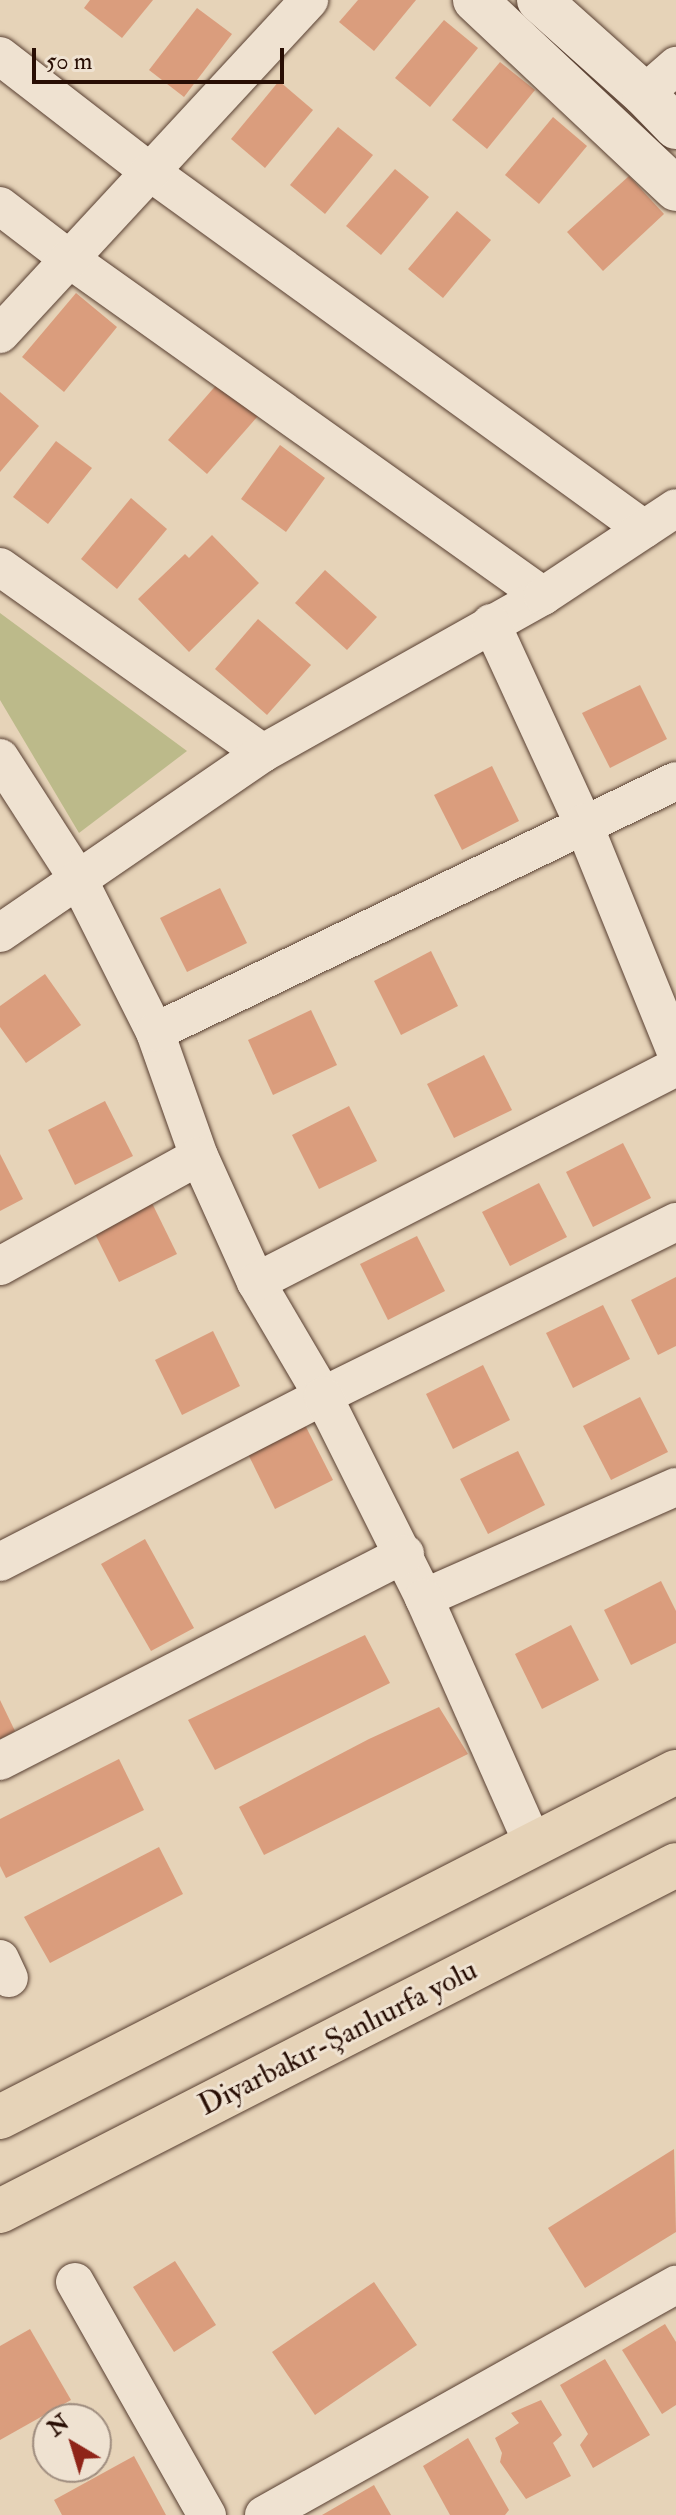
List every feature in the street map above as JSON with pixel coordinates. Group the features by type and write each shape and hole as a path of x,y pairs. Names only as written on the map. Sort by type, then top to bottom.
{"highway":[{"path":"0,2117 676,1772"},
{"name":"Diyarbakır-Şanlıurfa yolu","path":"0,2211 676,1865"}],"street":[{"path":"0,334 309,0"},
{"path":"475,0 676,189"},
{"path":"539,0 660,80 676,127"},
{"path":"0,56 149,171 644,529"},
{"path":"0,206 68,258 543,596"},
{"path":"0,933 263,753 543,596 676,508"},
{"path":"0,567 263,753"},
{"path":"491,623 583,823 676,1052"},
{"path":"0,758 78,879 155,1032 199,1156 256,1282 323,1396 405,1554 533,1844"},
{"path":"155,1032 583,823 676,781"},
{"path":"256,1282 676,1067"},
{"path":"0,1266 199,1156"},
{"path":"0,1562 323,1396 676,1222"},
{"path":"424,1598 676,1487"},
{"path":"0,1761 405,1554"},
{"path":"75,2282 207,2515"},
{"path":"264,2515 676,2285"}],"shaded area":[{"path":"0,613 187,751 79,833 0,700"}],"building":[{"path":"90,0 153,0 122,38 84,8"},
{"path":"358,0 416,0 374,51 339,22"},
{"path":"197,8 232,34 184,97 149,70"},
{"path":"444,20 478,48 430,107 395,78"},
{"path":"500,62 535,90 487,149 452,120"},
{"path":"279,81 313,110 265,168 231,139"},
{"path":"553,117 587,146 539,204 505,175"},
{"path":"338,127 373,155 325,214 290,185"},
{"path":"395,169 429,197 381,255 346,226"},
{"path":"629,176 664,214 603,271 567,232"},
{"path":"457,211 491,240 443,298 408,269"},
{"path":"76,293 117,327 64,392 22,357"},
{"path":"219,382 258,416 207,474 168,440"},
{"path":"0,392 39,426 0,472"},
{"path":"56,441 92,468 48,524 13,497"},
{"path":"280,445 325,478 286,532 241,499"},
{"path":"131,498 167,529 117,589 81,559"},
{"path":"212,535 259,583 189,652 138,599 185,554 189,558"},
{"path":"325,570 377,617 347,650 295,603"},
{"path":"258,619 311,665 267,715 215,669"},
{"path":"640,685 667,739 610,768 582,713"},
{"path":"492,766 519,821 462,850 434,795"},
{"path":"220,888 247,943 187,972 160,918"},
{"path":"431,951 458,1006 401,1035 374,981"},
{"path":"45,974 81,1025 26,1063 0,1027 0,1006"},
{"path":"311,1010 337,1065 273,1095 248,1040"},
{"path":"484,1055 512,1110 454,1138 427,1084"},
{"path":"105,1101 133,1156 75,1185 48,1130"},
{"path":"349,1106 377,1161 319,1189 292,1135"},
{"path":"623,1143 651,1198 593,1227 566,1172"},
{"path":"0,1154 23,1199 0,1211"},
{"path":"539,1183 567,1237 510,1266 482,1212"},
{"path":"150,1199 177,1254 119,1282 92,1228"},
{"path":"417,1236 445,1291 388,1320 360,1264"},
{"path":"676,1277 676,1346 658,1355 631,1300"},
{"path":"603,1305 630,1359 573,1388 546,1333"},
{"path":"213,1331 240,1386 182,1415 155,1360"},
{"path":"483,1365 510,1420 453,1449 426,1394"},
{"path":"640,1397 668,1452 611,1480 583,1426"},
{"path":"305,1425 333,1480 275,1509 248,1454"},
{"path":"518,1451 545,1505 488,1534 460,1479"},
{"path":"145,1539 194,1628 151,1651 101,1564"},
{"path":"661,1581 676,1611 676,1643 631,1665 604,1610"},
{"path":"571,1625 599,1680 542,1709 515,1654"},
{"path":"365,1635 390,1683 215,1770 188,1720"},
{"path":"0,1700 15,1731 0,1739"},
{"path":"439,1707 468,1754 264,1855 239,1807 369,1739"},
{"path":"119,1759 144,1810 6,1878 0,1866 0,1819"},
{"path":"159,1847 183,1894 50,1963 24,1917"},
{"path":"674,2149 676,2232 585,2288 548,2228"},
{"path":"175,2261 216,2325 174,2352 133,2287"},
{"path":"374,2282 417,2345 315,2415 272,2352"},
{"path":"665,2324 676,2342 676,2405 662,2414 622,2350"},
{"path":"30,2329 71,2400 66,2403 32,2403 32,2422 0,2440 0,2346"},
{"path":"605,2359 650,2435 593,2468 580,2445 588,2434 560,2385"},
{"path":"541,2400 562,2435 553,2443 571,2476 526,2499 500,2462 502,2453 495,2438 519,2423 511,2413"},
{"path":"468,2438 509,2510 505,2515 450,2515 423,2466"},
{"path":"134,2456 166,2515 62,2515 54,2500 85,2483 112,2483 112,2468"},
{"path":"374,2485 391,2515 322,2515"}]}
